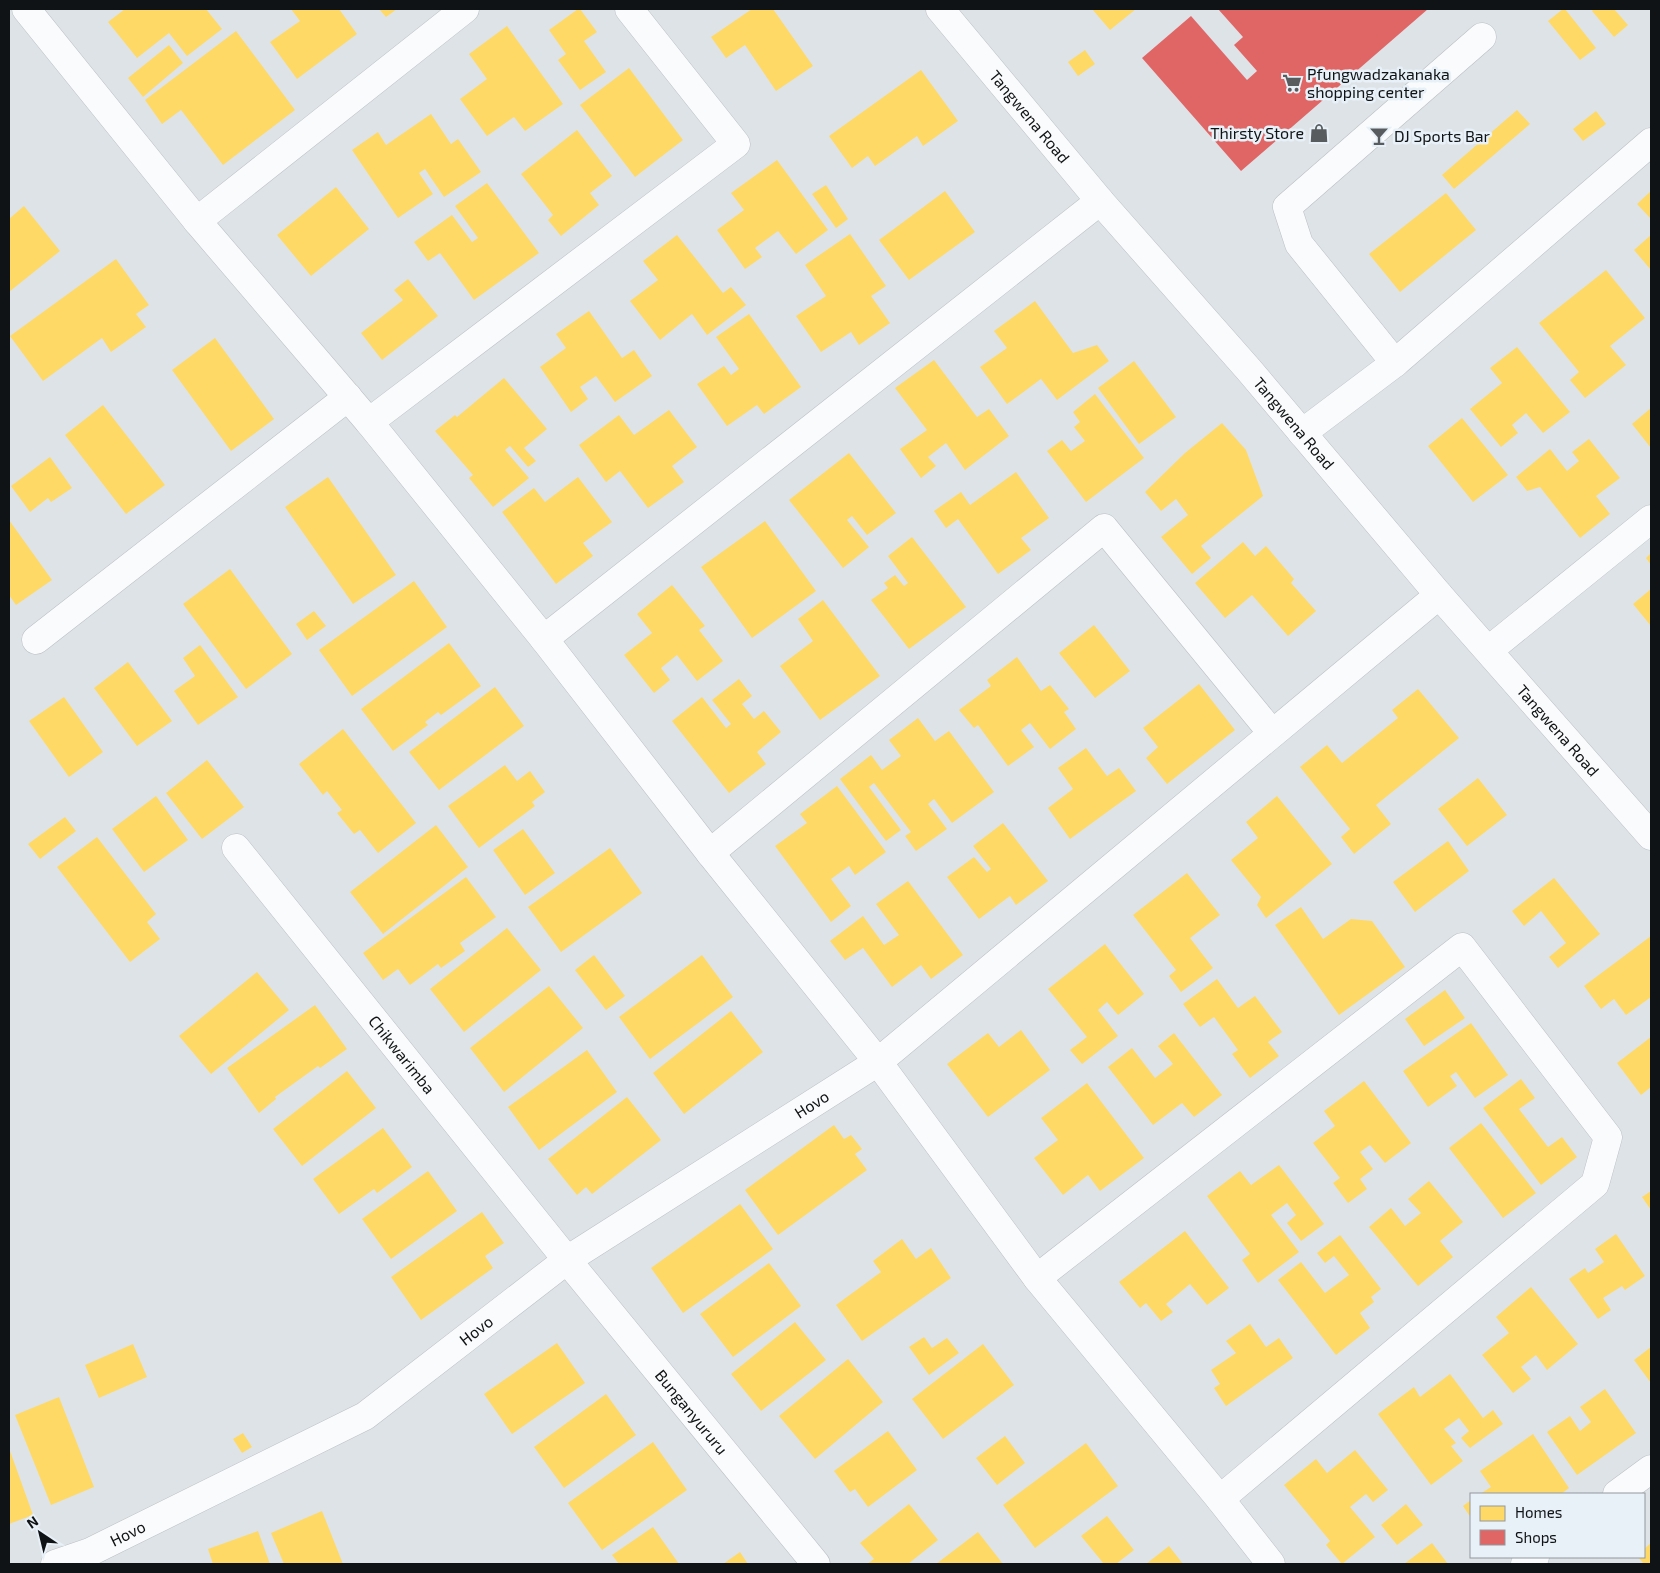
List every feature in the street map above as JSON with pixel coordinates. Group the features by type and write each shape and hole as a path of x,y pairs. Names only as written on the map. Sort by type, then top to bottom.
{"street":[{"path":"26,9 197,221 369,422 544,639 710,853 878,1062 1037,1278 1220,1498 1271,1564"},
{"path":"197,221 464,9"},
{"path":"369,422 736,144 629,9"},
{"name":"Tangwena Road","path":"940,9 1100,201 1249,370 1439,595 1651,836"},
{"path":"1395,363 1299,244 1287,207 1482,37"},
{"path":"1302,432 1395,363 1651,142"},
{"path":"544,639 1100,201"},
{"path":"36,640 348,397"},
{"path":"1489,650 1651,519"},
{"path":"710,853 1104,528 1272,733"},
{"name":"Hovo","path":"56,1564 92,1558 365,1416 567,1260 878,1062 1439,595"},
{"name":"Chikwarimba","path":"236,848 567,1260"},
{"path":"1037,1278 1462,947 1608,1137 1594,1184 1220,1498"},
{"name":"Bunganyururu","path":"567,1260 816,1564"},
{"path":"1618,1493 1651,1468"}],"building: Homes":[{"path":"125,9 206,9 222,29 187,56 169,33 137,58 108,22"},
{"path":"291,9 339,9 357,34 297,79 270,42 300,21"},
{"path":"379,9 397,9 386,17"},
{"path":"580,9 597,32 584,41 606,72 580,90 558,60 566,54 549,30"},
{"path":"752,9 773,9 813,66 776,91 745,45 726,58 711,37"},
{"path":"1092,9 1136,9 1110,30"},
{"path":"1565,9 1596,48 1580,60 1548,21"},
{"path":"1594,9 1614,9 1628,25 1614,37 1592,11"},
{"path":"507,26 563,104 525,131 514,117 487,136 460,99 487,79 469,54"},
{"path":"236,31 295,110 223,165 181,110 162,124 145,100"},
{"path":"169,45 183,63 143,97 128,78"},
{"path":"1085,50 1095,64 1078,76 1068,62"},
{"path":"629,68 683,140 635,177 580,105"},
{"path":"921,70 958,121 923,146 917,136 875,166 868,156 852,168 829,136"},
{"path":"1517,110 1530,124 1454,189 1442,175"},
{"path":"1596,111 1606,124 1583,141 1573,129"},
{"path":"431,114 451,144 458,139 481,172 444,197 425,169 419,173 433,194 398,218 352,150 378,132 386,145"},
{"path":"577,130 612,176 590,193 599,205 561,236 548,220 553,215 521,174"},
{"path":"777,160 828,230 796,254 778,231 755,248 762,257 745,269 717,230 744,210 731,193"},
{"path":"487,183 539,253 474,300 440,253 428,261 414,242 452,215 472,242 478,238 455,206"},
{"path":"826,185 848,219 836,228 812,194"},
{"path":"336,187 369,229 311,276 277,235"},
{"path":"945,191 975,232 909,280 879,240"},
{"path":"1651,191 1651,219 1637,204"},
{"path":"1446,193 1476,230 1400,292 1369,254"},
{"path":"24,206 60,251 9,292 9,219"},
{"path":"850,234 886,286 871,296 890,323 859,345 851,332 821,352 796,316 826,296 805,265"},
{"path":"677,235 723,293 731,287 746,305 707,335 692,314 660,340 630,301 658,280 643,261"},
{"path":"1651,235 1651,270 1634,250"},
{"path":"116,259 149,305 136,314 146,327 111,352 102,338 43,381 10,336"},
{"path":"1606,270 1645,318 1610,346 1626,365 1585,398 1570,380 1579,372 1539,323"},
{"path":"408,279 438,316 382,360 361,333 403,300 394,290"},
{"path":"1035,301 1073,353 1097,345 1109,361 1057,400 1041,379 1007,404 980,367 1007,348 994,331"},
{"path":"589,311 622,358 634,350 652,376 615,402 596,376 580,387 588,399 571,412 540,367 566,348 556,334"},
{"path":"749,314 801,387 764,414 757,405 727,426 697,384 724,366 731,375 739,369 716,337"},
{"path":"215,338 274,419 231,451 172,370"},
{"path":"1517,347 1570,412 1543,433 1526,413 1512,425 1518,433 1501,447 1470,409 1502,383 1490,368"},
{"path":"934,360 977,417 989,409 1009,436 965,470 946,443 928,457 936,466 921,478 900,449 927,430 895,388"},
{"path":"1134,361 1176,417 1139,444 1098,388"},
{"path":"504,378 547,429 524,448 536,461 528,467 510,446 505,450 529,478 493,507 469,478 473,475 435,431 455,415 457,417"},
{"path":"1095,394 1144,458 1086,502 1047,451 1062,440 1071,451 1085,441 1074,427 1080,422 1073,412"},
{"path":"103,405 165,485 126,514 65,435"},
{"path":"1651,408 1651,448 1632,424"},
{"path":"669,410 697,447 672,466 684,482 648,508 620,471 606,482 579,445 619,415 634,435"},
{"path":"1462,418 1508,475 1473,502 1428,446"},
{"path":"1222,423 1246,450 1263,496 1201,546 1211,558 1192,574 1161,537 1188,515 1176,499 1161,511 1145,492 1185,453"},
{"path":"1589,439 1620,478 1596,496 1610,514 1580,538 1540,487 1527,491 1516,477 1550,449 1567,471 1579,461 1572,452"},
{"path":"849,453 896,513 867,535 852,516 847,520 869,547 843,568 789,500"},
{"path":"50,457 72,488 51,502 48,498 30,512 11,486"},
{"path":"1016,472 1049,518 1021,538 1031,550 998,574 958,519 946,528 934,511 961,492 970,505"},
{"path":"328,477 396,575 353,604 285,507"},
{"path":"578,477 612,522 583,543 593,556 556,584 502,512 534,488 545,502"},
{"path":"9,520 52,580 16,605 9,595"},
{"path":"765,521 816,591 752,638 701,567"},
{"path":"912,537 966,607 909,649 871,600 888,588 884,583 895,575 904,586 908,583 888,556"},
{"path":"1243,542 1255,556 1266,546 1294,579 1291,583 1316,611 1288,636 1252,595 1225,618 1195,583"},
{"path":"1651,553 1651,565 1646,558"},
{"path":"230,569 292,654 246,689 183,604"},
{"path":"414,581 447,627 352,696 319,650"},
{"path":"672,585 705,626 699,630 723,661 697,681 677,655 661,668 670,680 654,693 624,655 652,633 637,614"},
{"path":"1651,589 1651,626 1633,604"},
{"path":"823,600 880,676 820,720 780,666 813,641 798,619"},
{"path":"314,611 326,626 307,640 296,624"},
{"path":"1094,625 1130,671 1095,698 1059,653"},
{"path":"449,643 481,686 441,715 438,712 425,722 428,725 393,751 361,709"},
{"path":"200,645 238,697 198,725 174,691 195,676 183,658"},
{"path":"1017,657 1041,691 1050,685 1069,709 1064,712 1076,729 1050,749 1030,723 1021,730 1034,747 1008,766 978,725 974,728 959,710 991,686 987,680"},
{"path":"128,662 172,721 137,746 94,688"},
{"path":"739,679 752,696 742,704 754,719 764,711 781,732 757,752 766,764 729,793 672,721 702,697 726,728 731,724 712,700"},
{"path":"1199,684 1235,730 1167,784 1146,758 1158,747 1143,728"},
{"path":"495,687 524,726 439,790 409,752"},
{"path":"1418,689 1459,738 1376,805 1391,824 1354,854 1341,837 1350,829 1300,767 1327,745 1342,763 1398,718 1392,710"},
{"path":"64,697 103,752 69,777 29,721"},
{"path":"918,718 935,741 949,731 994,792 952,823 934,799 928,804 947,829 916,851 905,836 911,832 874,783 869,787 901,830 886,841 840,779 871,755 882,770 901,756 889,740"},
{"path":"343,729 416,823 378,853 360,830 354,834 337,813 342,810 327,791 323,795 299,764"},
{"path":"1086,748 1107,776 1119,768 1136,791 1070,839 1048,808 1073,789 1058,768"},
{"path":"207,760 244,807 202,839 166,793"},
{"path":"505,765 517,781 530,771 545,792 532,802 535,806 479,848 448,806"},
{"path":"1478,778 1507,815 1467,846 1438,809"},
{"path":"837,786 886,852 855,875 849,866 831,879 851,906 831,922 775,846 807,823 800,814"},
{"path":"156,796 188,840 144,872 112,829"},
{"path":"1277,796 1332,864 1266,918 1257,905 1261,897 1231,860 1258,838 1246,822"},
{"path":"65,817 76,831 40,859 28,844"},
{"path":"1003,823 1048,881 1016,905 1010,896 979,919 947,877 974,857 987,872 991,869 973,846"},
{"path":"436,825 468,867 383,934 350,892"},
{"path":"523,829 555,873 525,895 493,850"},
{"path":"97,837 156,914 147,922 160,939 130,962 57,867"},
{"path":"1448,841 1469,871 1415,912 1393,882"},
{"path":"610,848 642,893 561,952 528,907"},
{"path":"1187,873 1220,915 1190,938 1213,968 1181,992 1169,976 1176,970 1133,915"},
{"path":"466,877 496,917 460,943 465,951 441,968 438,964 410,985 398,969 383,980 363,953"},
{"path":"1554,878 1600,934 1558,968 1549,957 1566,943 1541,911 1524,926 1512,911"},
{"path":"908,881 963,955 931,979 921,965 892,987 863,948 845,960 830,941 863,916 884,945 899,935 876,904"},
{"path":"1301,907 1323,939 1351,919 1372,921 1405,967 1339,1015 1275,925"},
{"path":"507,928 541,970 464,1032 430,989"},
{"path":"1651,936 1651,997 1626,1015 1614,999 1601,1009 1584,986"},
{"path":"1105,944 1144,994 1118,1015 1107,1002 1098,1010 1118,1036 1082,1064 1070,1050 1087,1037 1048,989"},
{"path":"594,955 625,996 606,1010 575,970"},
{"path":"702,955 733,997 650,1059 619,1017"},
{"path":"257,972 289,1010 211,1074 179,1036"},
{"path":"1217,979 1238,1008 1255,996 1282,1032 1268,1042 1279,1056 1250,1078 1232,1054 1238,1050 1214,1017 1200,1027 1183,1004"},
{"path":"549,986 583,1028 504,1092 470,1048"},
{"path":"1445,990 1465,1018 1424,1046 1405,1019"},
{"path":"315,1005 347,1049 320,1068 318,1066 275,1097 276,1099 259,1113 227,1068"},
{"path":"731,1011 763,1052 684,1114 653,1073"},
{"path":"1471,1023 1508,1075 1475,1098 1456,1072 1450,1076 1457,1086 1428,1107 1403,1071"},
{"path":"1021,1030 1050,1070 988,1117 947,1064 988,1033 999,1047"},
{"path":"1174,1033 1222,1095 1194,1117 1182,1103 1153,1125 1108,1067 1132,1048 1155,1078 1173,1064 1158,1046"},
{"path":"1651,1037 1651,1087 1641,1095 1617,1063"},
{"path":"587,1050 617,1092 539,1150 508,1107"},
{"path":"347,1071 376,1108 302,1166 273,1129"},
{"path":"1521,1079 1535,1098 1519,1109 1548,1147 1562,1137 1577,1157 1541,1185 1483,1108"},
{"path":"1364,1081 1411,1143 1385,1163 1370,1145 1360,1152 1373,1169 1360,1179 1367,1189 1348,1203 1333,1183 1340,1178 1313,1143 1335,1126 1324,1111"},
{"path":"1087,1083 1144,1158 1100,1191 1088,1175 1063,1195 1034,1158 1058,1140 1041,1118"},
{"path":"627,1097 661,1140 592,1194 586,1187 577,1195 548,1159"},
{"path":"1481,1123 1536,1193 1503,1218 1449,1148"},
{"path":"834,1125 844,1139 851,1135 862,1149 855,1154 867,1170 778,1235 745,1190"},
{"path":"383,1128 412,1167 377,1193 374,1189 339,1214 313,1179"},
{"path":"1279,1165 1324,1224 1301,1241 1287,1223 1296,1215 1287,1203 1271,1215 1299,1252 1258,1283 1242,1260 1250,1254 1207,1196 1240,1171 1251,1185"},
{"path":"428,1171 457,1211 391,1259 362,1219"},
{"path":"1429,1181 1463,1222 1440,1241 1453,1257 1418,1286 1369,1227 1391,1208 1405,1226 1421,1213 1408,1199"},
{"path":"1651,1191 1651,1210 1642,1197"},
{"path":"740,1204 773,1249 683,1313 651,1268"},
{"path":"482,1212 504,1243 485,1256 493,1268 421,1320 391,1277"},
{"path":"1185,1231 1229,1288 1207,1305 1190,1284 1166,1304 1173,1312 1161,1321 1146,1303 1140,1308 1119,1282"},
{"path":"1616,1234 1645,1276 1625,1290 1622,1286 1603,1298 1611,1310 1598,1319 1569,1279 1585,1268 1588,1273 1604,1262 1595,1249"},
{"path":"1340,1235 1381,1289 1371,1297 1374,1302 1360,1313 1370,1328 1336,1355 1278,1280 1301,1262 1325,1293 1349,1275 1334,1256 1325,1263 1317,1253"},
{"path":"902,1239 916,1259 931,1248 951,1278 862,1341 836,1305 881,1272 873,1261"},
{"path":"769,1263 801,1306 733,1357 700,1314"},
{"path":"1531,1287 1578,1344 1547,1370 1536,1355 1521,1367 1531,1379 1513,1393 1482,1355 1509,1333 1496,1317"},
{"path":"795,1322 826,1360 761,1411 731,1374"},
{"path":"1250,1324 1266,1347 1279,1338 1293,1358 1226,1406 1214,1388 1220,1384 1211,1370 1236,1353 1226,1341"},
{"path":"924,1337 932,1348 947,1338 959,1353 929,1375 909,1347"},
{"path":"557,1343 585,1383 512,1434 484,1394"},
{"path":"133,1344 147,1377 99,1398 85,1365"},
{"path":"983,1344 1014,1385 943,1439 912,1399"},
{"path":"1651,1347 1651,1383 1634,1360"},
{"path":"848,1359 883,1402 815,1459 779,1416"},
{"path":"1450,1374 1483,1418 1493,1410 1503,1424 1470,1448 1461,1438 1469,1431 1459,1418 1444,1429 1456,1443 1451,1446 1463,1461 1431,1485 1378,1414 1414,1387 1420,1397"},
{"path":"1605,1389 1636,1433 1577,1475 1547,1432 1570,1416 1580,1431 1591,1422 1580,1407"},
{"path":"606,1394 636,1435 564,1488 534,1447"},
{"path":"59,1397 94,1487 51,1505 15,1415"},
{"path":"888,1431 917,1470 868,1507 855,1489 850,1492 834,1471"},
{"path":"243,1433 252,1447 242,1453 233,1439"},
{"path":"1533,1434 1569,1488 1562,1493 1482,1493 1491,1487 1480,1471"},
{"path":"1005,1436 1025,1463 997,1485 976,1458"},
{"path":"653,1442 687,1490 602,1550 568,1503"},
{"path":"1086,1443 1118,1486 1035,1548 1003,1505"},
{"path":"9,1448 33,1515 9,1524"},
{"path":"1355,1450 1388,1490 1373,1502 1366,1494 1350,1507 1375,1537 1342,1564 1326,1545 1330,1541 1284,1485 1316,1459 1327,1473"},
{"path":"1470,1501 1470,1516 1463,1506"},
{"path":"909,1504 938,1540 908,1564 867,1564 874,1559 860,1543"},
{"path":"1406,1504 1423,1525 1397,1545 1381,1525"},
{"path":"322,1511 343,1564 284,1564 271,1533"},
{"path":"1107,1516 1134,1550 1116,1564 1104,1564 1081,1536"},
{"path":"653,1527 679,1564 619,1564 612,1555"},
{"path":"258,1531 270,1564 213,1564 208,1549"},
{"path":"978,1532 1003,1564 936,1564"},
{"path":"1432,1543 1448,1564 1404,1564"},
{"path":"1651,1543 1651,1564 1644,1564 1639,1558 1645,1558 1645,1548"},
{"path":"1169,1546 1183,1564 1146,1564"},
{"path":"740,1552 748,1564 723,1564"}],"building: Shops":[{"path":"1218,9 1428,9 1241,171 1142,58 1191,16 1247,80 1257,71 1234,45 1243,37"}],"place":[{"name":"Pfungwadzakanaka shopping center","path":"1292,83"},
{"name":"Thirsty Store","path":"1319,133"},
{"name":"DJ Sports Bar","path":"1379,136"}]}
